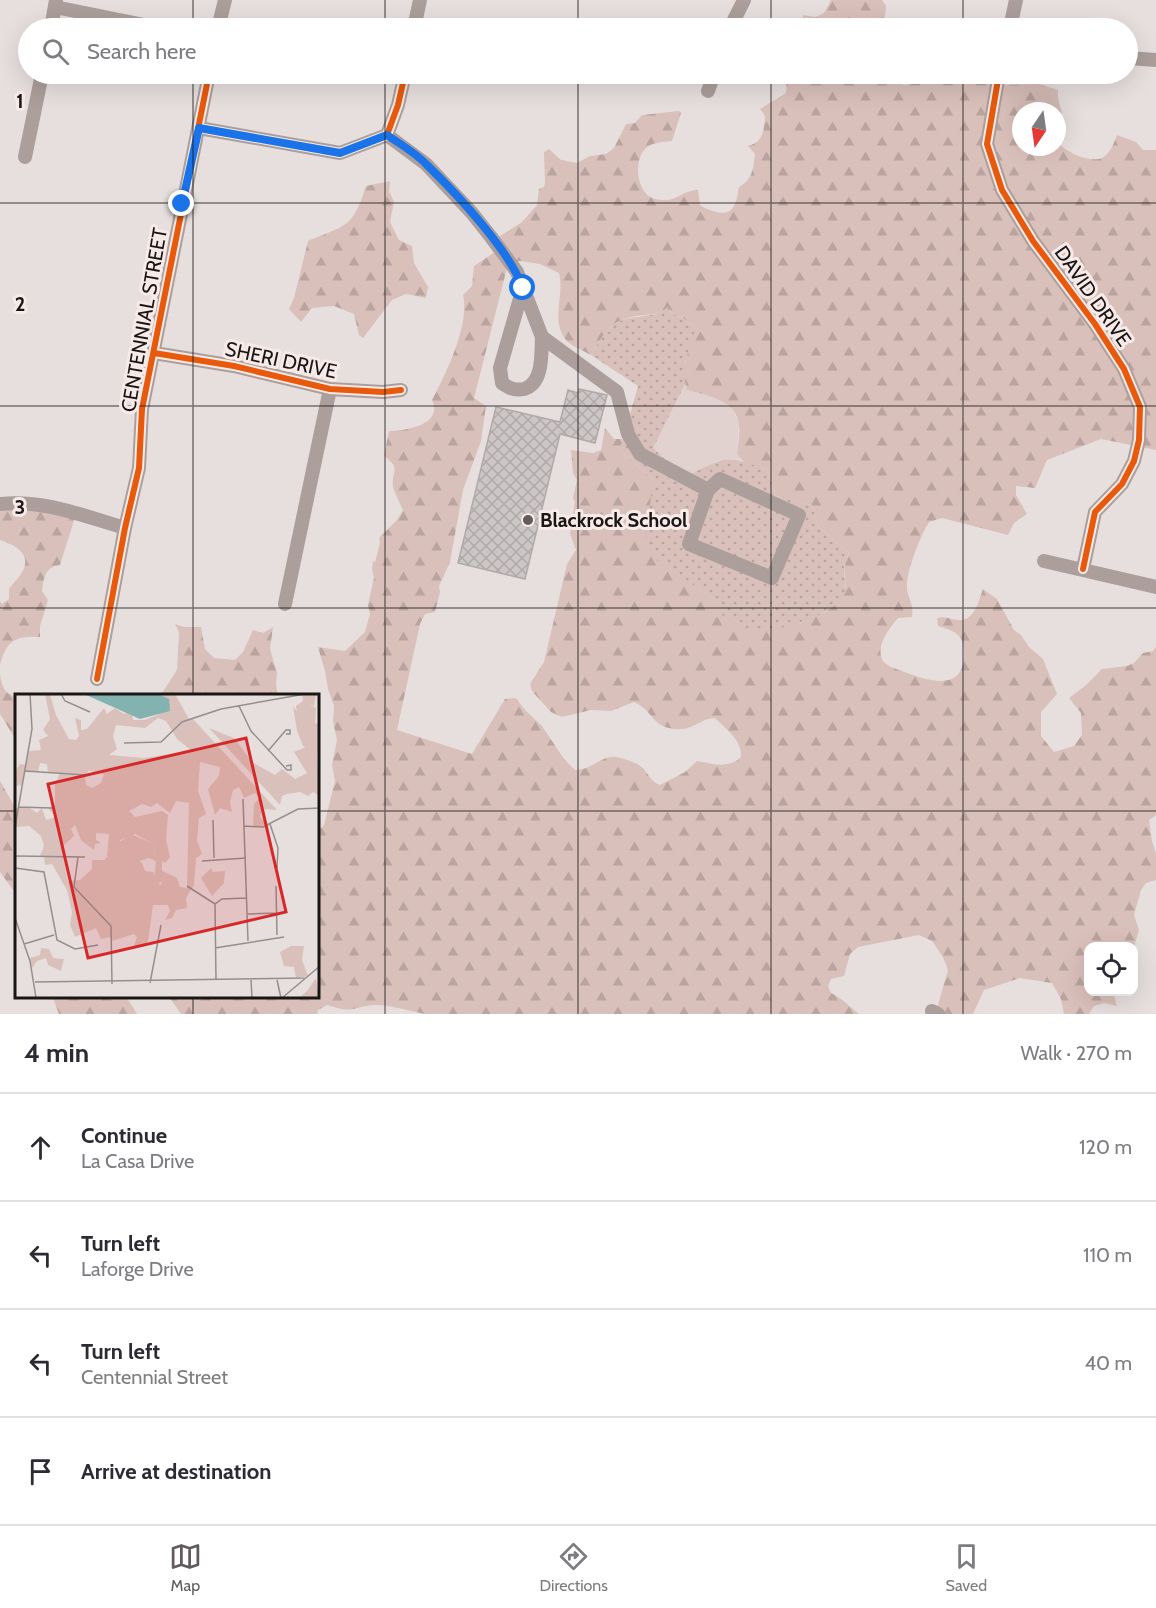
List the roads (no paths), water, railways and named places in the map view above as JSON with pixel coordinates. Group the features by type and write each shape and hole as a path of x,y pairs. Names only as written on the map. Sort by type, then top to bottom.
{"street":[{"path":"220,18 225,0"},
{"path":"416,18 420,0"},
{"path":"735,18 744,0"},
{"path":"1012,18 1016,0"},
{"path":"53,18 56,3 118,18"},
{"path":"1138,59 1156,60"},
{"path":"25,157 40,84"},
{"name":"CENTENNIAL STREET","path":"97,679 125,528 139,468 142,409 207,84"},
{"path":"199,128 340,153 387,135 403,84"},
{"path":"708,91 710,84"},
{"name":"DAVID DRIVE","path":"997,84 987,144 1002,190 1033,241 1095,324 1124,369 1140,407 1139,440 1134,461 1122,484 1095,512 1083,568"},
{"path":"387,135 426,164 472,213 517,272 542,337 540,366 536,380 528,388 519,390 509,388 502,383 500,368 523,288"},
{"path":"542,337 617,392 628,434 640,454 708,490"},
{"name":"SHERI DRIVE","path":"154,353 234,366 330,389 382,392 401,390"},
{"name":"SHERI DRIVE","path":"285,604 330,389"},
{"path":"720,479 799,515 772,578 689,544 708,490 720,479"},
{"path":"0,504 18,502 65,509 125,528"},
{"path":"1044,561 1083,568 1156,587"}],"place":[{"name":"Blackrock School","path":"528,520"}]}
